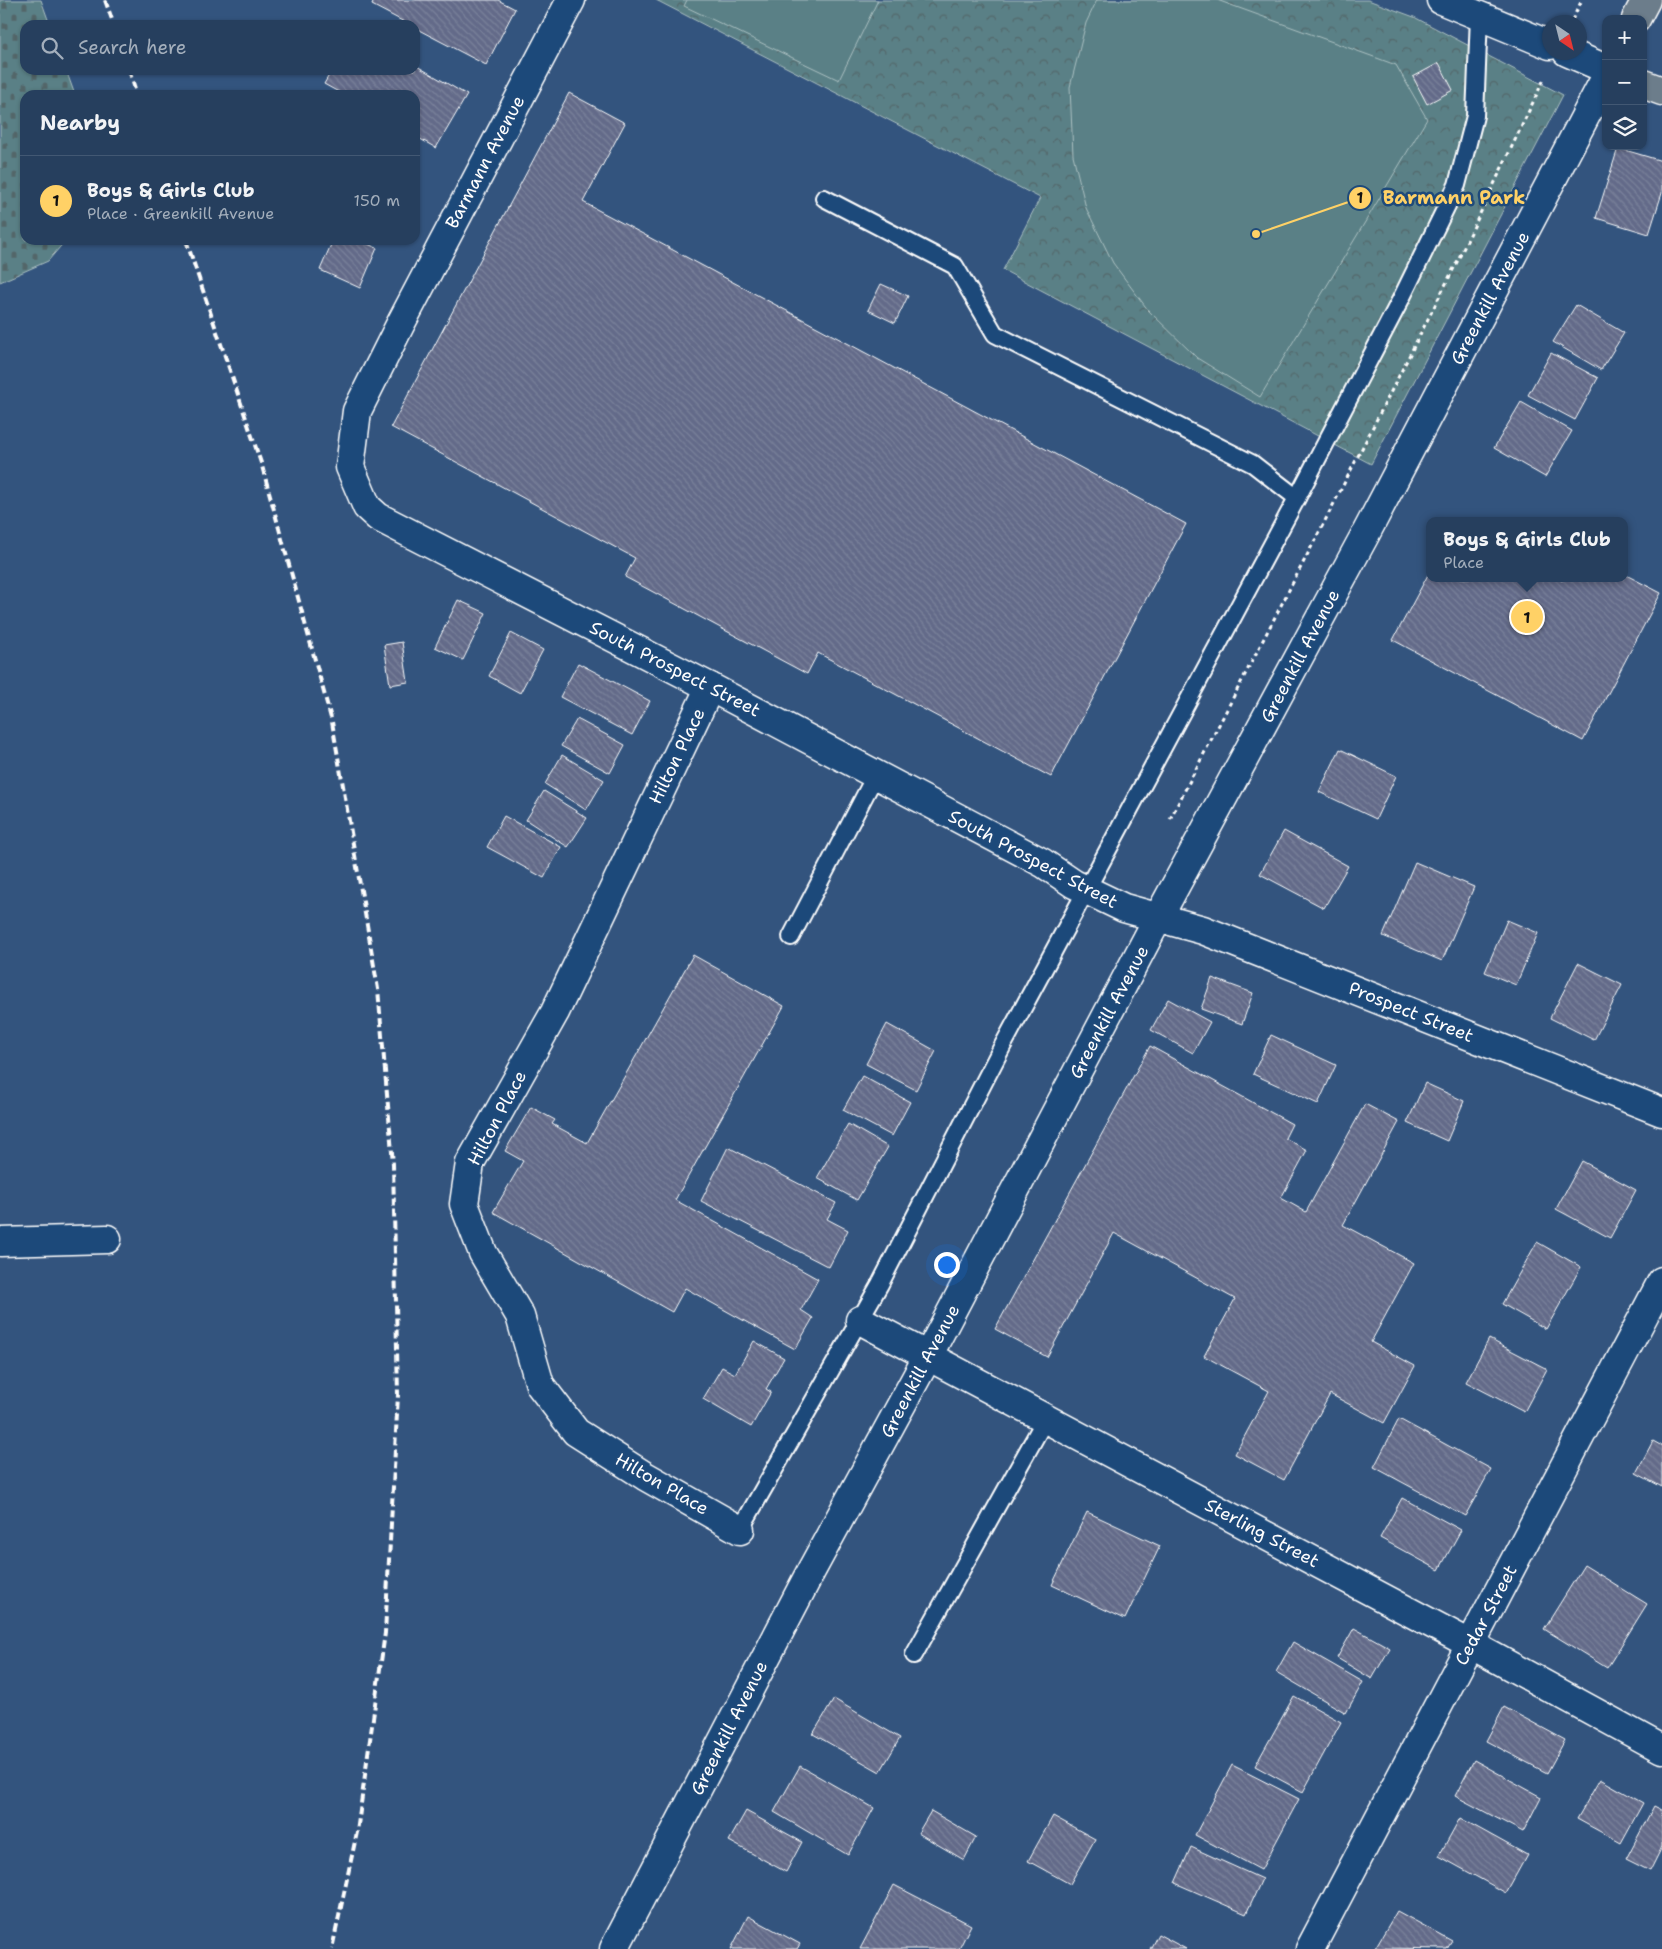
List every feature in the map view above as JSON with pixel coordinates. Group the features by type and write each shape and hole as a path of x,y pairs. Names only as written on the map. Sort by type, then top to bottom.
{"main road":[{"path":"1638,15 1646,0"},
{"path":"1647,85 1662,91"}],"street":[{"name":"Barmann Avenue","path":"400,325 571,0"},
{"path":"1441,0 1542,42"},
{"path":"1585,60 1602,67"},
{"name":"Greenkill Avenue","path":"614,1949 811,1571 928,1356 1158,918 1365,535 1602,85"},
{"name":"South Prospect Street","path":"400,325 357,411 350,468 367,507 378,517 876,774 1043,863 1074,884 1124,908 1158,918"},
{"name":"Hilton Place","path":"710,687 555,1012 470,1163 464,1204 483,1253 520,1316 540,1385 576,1432 645,1476 740,1530"},
{"name":"Prospect Street","path":"1158,918 1203,930 1662,1112"},
{"path":"0,1242 107,1239"},
{"name":"Cedar Street","path":"1310,1949 1662,1281"},
{"name":"Sterling Street","path":"860,1320 1470,1644 1662,1749"}],"lane":[{"path":"740,1530 860,1320 1002,1047 1297,498 1401,299 1457,185 1475,116 1480,16"},
{"path":"824,198 955,266 995,334 1253,464 1297,498"},
{"path":"791,937 876,774"},
{"path":"914,1654 1046,1418"}],"path":[{"path":"1574,15 1582,0"}],"green space":[{"path":"0,0 41,0 48,20 20,20 20,75 68,75 73,90 20,90 20,245 62,245 48,261 0,282"},
{"path":"656,0 1368,0 1414,17 1563,95 1371,464 1003,270 1040,198"},
{"path":"687,0 878,0 839,80 684,6"},
{"path":"1097,0 1217,0 1396,65 1427,119 1260,397 1197,358 1148,310 1113,263 1086,208 1073,155 1070,87 1086,23"}],"building":[{"path":"374,0 498,0 515,9 486,65 420,31 420,20 400,20 372,5"},
{"path":"1439,63 1453,90 1427,104 1413,77"},
{"path":"420,68 467,95 436,148 420,139 420,90 335,90 324,84 329,75 420,75"},
{"path":"569,93 625,123 583,202 1186,524 1051,777 818,653 807,674 625,577 635,558 391,427"},
{"path":"1617,150 1625,150 1662,161 1662,193 1649,234 1596,218"},
{"path":"331,245 370,245 377,248 360,288 320,270"},
{"path":"881,284 908,296 895,323 868,310"},
{"path":"1576,305 1624,333 1601,370 1553,342"},
{"path":"1551,353 1598,378 1575,420 1528,395"},
{"path":"1521,402 1572,431 1545,477 1494,448"},
{"path":"1628,576 1661,593 1583,741 1393,640 1426,578 1426,582 1628,582"},
{"path":"458,600 486,613 463,660 435,647"},
{"path":"511,633 543,650 520,693 489,676"},
{"path":"402,642 408,682 390,685 384,645"},
{"path":"578,663 650,701 632,735 560,697"},
{"path":"577,719 625,745 610,773 561,746"},
{"path":"1340,749 1396,776 1376,819 1319,792"},
{"path":"562,755 604,780 586,810 545,784"},
{"path":"544,791 587,818 568,847 526,820"},
{"path":"504,816 561,847 544,878 487,847"},
{"path":"1284,831 1348,866 1324,908 1260,874"},
{"path":"1415,862 1474,887 1442,961 1383,936"},
{"path":"1507,920 1538,933 1516,985 1485,972"},
{"path":"693,955 784,1006 675,1200 818,1279 801,1310 813,1318 795,1349 685,1288 672,1312 493,1212 523,1161 505,1151 531,1107 555,1120 552,1124 587,1143"},
{"path":"1578,963 1622,985 1594,1040 1550,1018"},
{"path":"1212,978 1253,993 1242,1024 1201,1009"},
{"path":"1168,999 1210,1022 1193,1053 1151,1030"},
{"path":"887,1024 936,1051 916,1090 866,1064"},
{"path":"1271,1035 1336,1065 1318,1104 1253,1074"},
{"path":"1150,1046 1292,1124 1285,1138 1307,1150 1281,1198 1306,1212 1365,1104 1399,1122 1343,1225 1414,1263 1371,1342 1415,1366 1384,1423 1330,1394 1284,1480 1235,1454 1269,1391 1204,1356 1235,1299 1114,1233 1047,1357 995,1329"},
{"path":"862,1076 910,1102 892,1136 843,1110"},
{"path":"1425,1083 1464,1101 1447,1141 1407,1123"},
{"path":"848,1124 888,1147 857,1200 817,1178"},
{"path":"728,1147 836,1203 827,1219 848,1230 829,1267 701,1201"},
{"path":"1582,1161 1636,1190 1610,1238 1556,1209"},
{"path":"1537,1242 1581,1267 1546,1329 1502,1304"},
{"path":"1489,1339 1547,1369 1524,1412 1466,1382"},
{"path":"754,1341 784,1358 766,1389 771,1392 751,1427 703,1399 722,1367 735,1374"},
{"path":"1399,1419 1491,1469 1465,1516 1374,1467"},
{"path":"1653,1441 1662,1446 1662,1487 1636,1473"},
{"path":"1402,1498 1461,1530 1439,1570 1380,1538"},
{"path":"1087,1512 1160,1546 1125,1619 1052,1585"},
{"path":"1584,1565 1647,1604 1607,1668 1544,1629"},
{"path":"1354,1628 1390,1648 1372,1679 1337,1658"},
{"path":"1293,1642 1363,1682 1346,1713 1276,1672"},
{"path":"1294,1696 1341,1722 1303,1792 1255,1766"},
{"path":"834,1699 900,1738 880,1772 813,1734"},
{"path":"1504,1707 1565,1740 1547,1773 1486,1741"},
{"path":"1474,1760 1541,1797 1523,1832 1455,1796"},
{"path":"1232,1765 1299,1799 1261,1870 1195,1835"},
{"path":"800,1766 874,1808 848,1855 774,1812"},
{"path":"1600,1779 1643,1803 1621,1843 1577,1819"},
{"path":"1654,1806 1662,1810 1662,1847 1650,1871 1626,1859"},
{"path":"746,1811 802,1842 786,1872 729,1841"},
{"path":"931,1811 976,1837 964,1860 918,1833"},
{"path":"1053,1816 1095,1839 1070,1884 1028,1861"},
{"path":"1460,1818 1527,1855 1506,1893 1439,1856"},
{"path":"1191,1847 1262,1879 1246,1914 1175,1883"},
{"path":"894,1885 971,1925 959,1949 860,1949"},
{"path":"1397,1911 1452,1941 1447,1949 1375,1948"},
{"path":"748,1916 800,1944 797,1949 731,1949"},
{"path":"1158,1934 1186,1949 1150,1949"}],"railway":[{"path":"105,0 112,20"},
{"path":"131,75 135,90"},
{"path":"188,245 262,466 332,722 378,989 393,1164 398,1395 385,1633 357,1832 332,1949"}],"place":[{"name":"Barmann Park","path":"1256,234"},
{"name":"Boys & Girls Club","path":"1527,617"}]}
